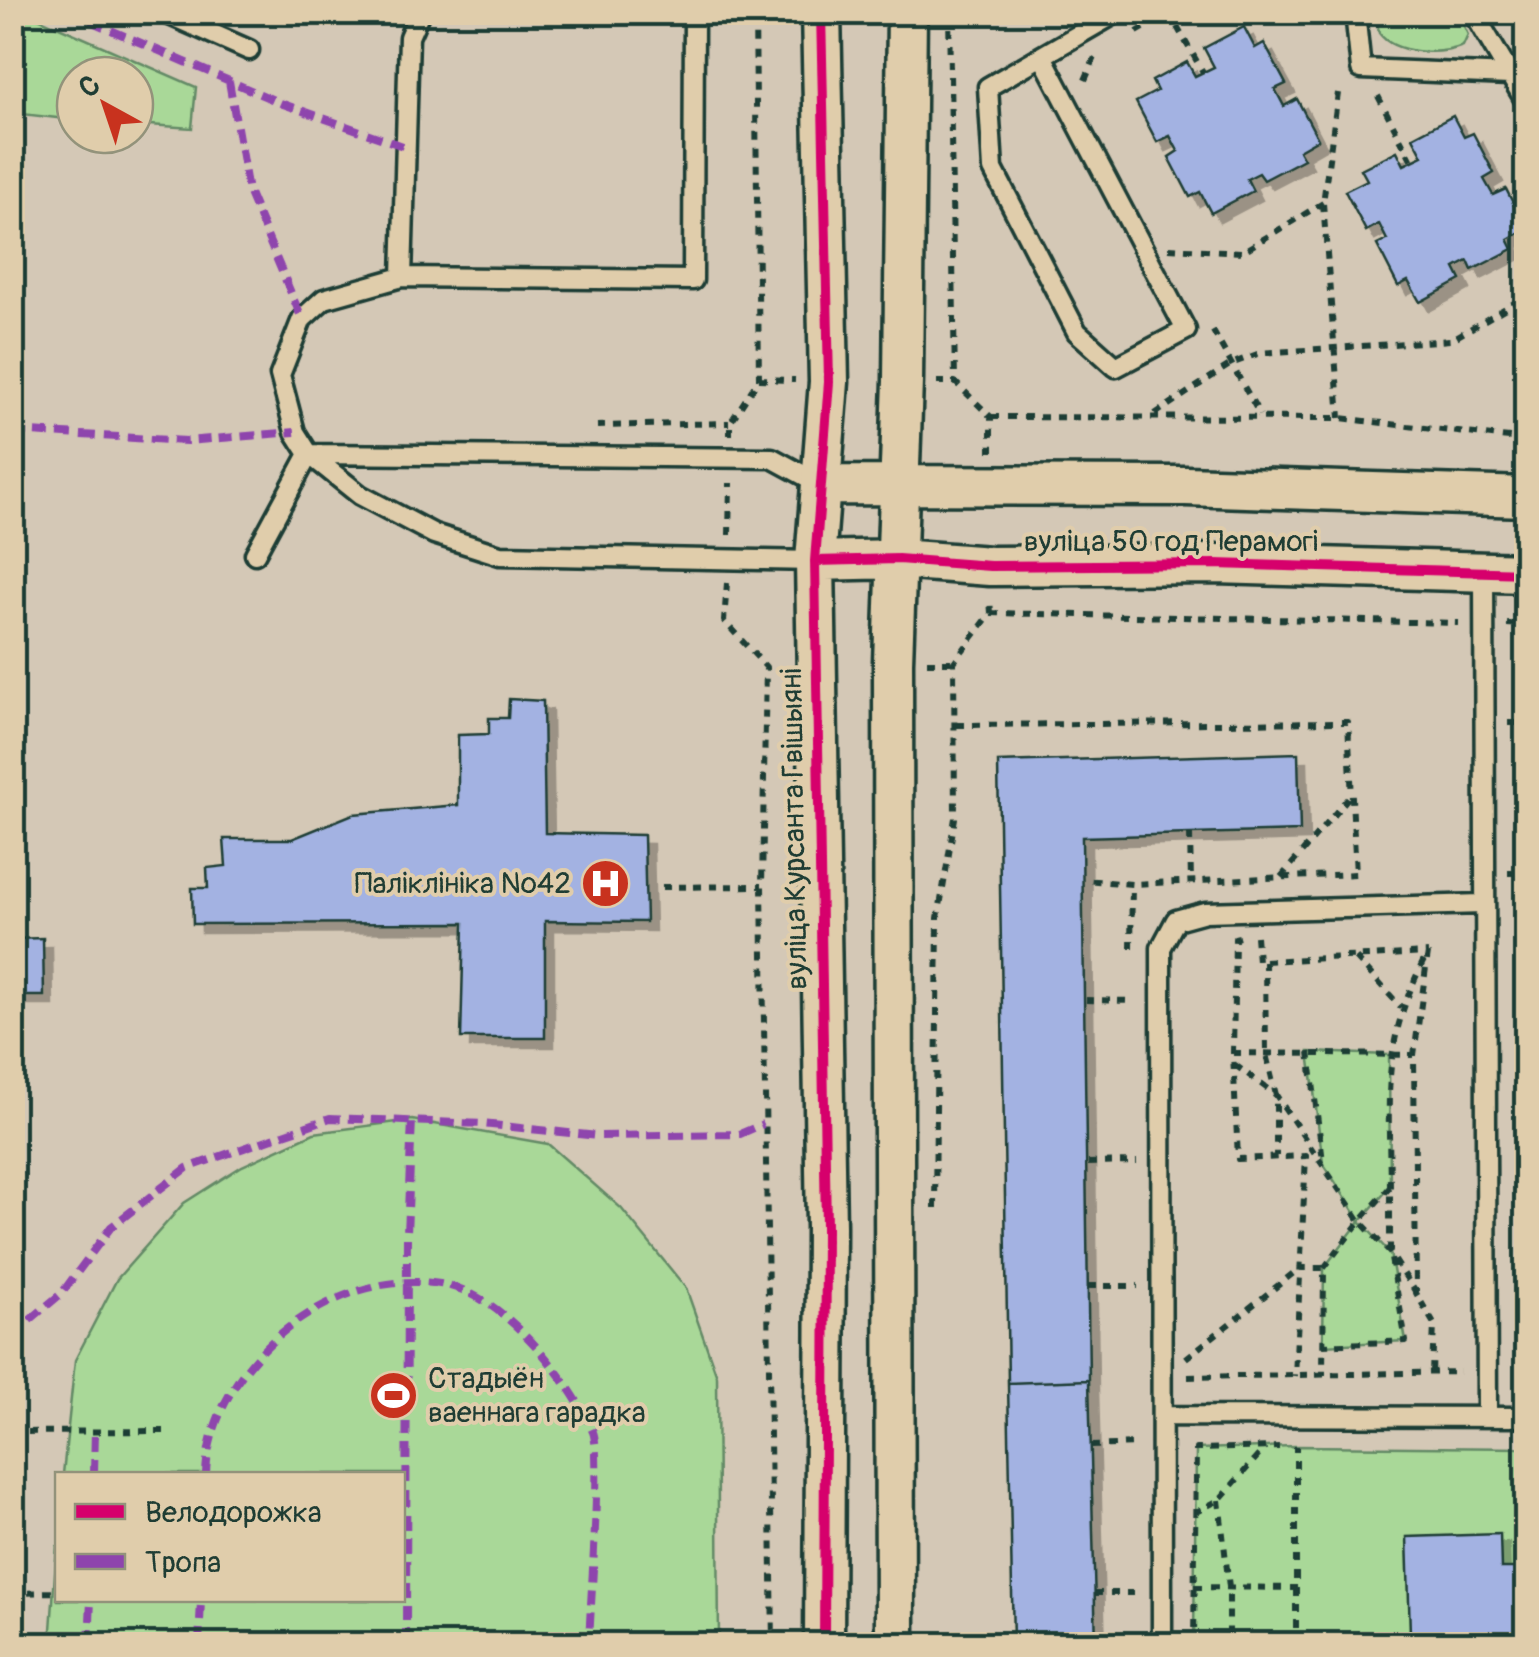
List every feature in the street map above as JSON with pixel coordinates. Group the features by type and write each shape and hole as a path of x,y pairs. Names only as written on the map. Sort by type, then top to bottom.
{"street":[{"name":"вуліца Курсанта Гвішыяні","path":"822,12 829,382 815,561 826,1227 824,1644"},
{"path":"895,1644 893,721 907,12"},
{"name":"вуліца 50 год Перамогі","path":"822,485 1186,486 1526,497"},
{"name":"вуліца 50 год Перамогі","path":"815,561 898,559 990,566 1216,564 1526,573"}],"lane":[{"path":"163,12 249,50"},
{"path":"402,277 409,37 420,12"},
{"path":"255,554 309,454 296,432 280,375 302,319 324,299 402,277 693,280 694,12"},
{"path":"1043,58 1186,330 1116,367 1076,332 993,169 988,87 1118,12"},
{"path":"1355,12 1361,70 1510,75"},
{"path":"1473,12 1526,102"},
{"name":"вуліца 50 год Перамогі","path":"309,454 772,458 822,485"},
{"name":"вуліца 50 год Перамогі","path":"309,454 360,495 434,534 500,555 729,556 815,561"},
{"path":"1484,571 1482,904 1487,1417"},
{"path":"1162,1644 1161,948 1176,920 1205,912 1482,904"},
{"path":"1162,1416 1526,1417"}],"path":[{"path":"754,12 759,379 730,423 729,556 724,621 766,667 762,886 773,1644"},
{"path":"949,12 956,382"},
{"path":"1514,12 1526,33"},
{"path":"1126,38 1170,13 1203,72"},
{"path":"1093,96 1084,79 1096,55 1111,46"},
{"path":"1338,93 1324,203 1340,418"},
{"path":"1378,96 1412,161"},
{"path":"1168,248 1242,252 1324,203"},
{"path":"1160,231 1177,264"},
{"path":"1154,415 1231,364 1260,353 1336,351 1451,340 1526,296"},
{"path":"1204,314 1260,415"},
{"path":"990,417 1340,418 1526,440"},
{"path":"990,613 1526,625"},
{"path":"935,1228 938,918 955,818 957,725 1348,722 1356,874 1132,884 1084,880"},
{"path":"1280,878 1353,792"},
{"path":"1190,834 1192,882"},
{"path":"662,887 762,886"},
{"path":"1295,1376 1306,1156 1238,1159 1233,1053 1235,938 1257,936 1258,961 1428,953"},
{"path":"1323,1345 1406,1341 1390,1253 1389,1055 1401,1006 1428,953"},
{"path":"1416,1294 1414,1055 1428,953"},
{"path":"1356,958 1401,1006"},
{"path":"1265,960 1266,1054 1276,1095 1276,1156"},
{"path":"1086,1000 1133,1000"},
{"path":"1309,1052 1323,1163"},
{"path":"1233,1053 1414,1055"},
{"path":"1235,1066 1276,1095 1360,1221 1390,1253 1434,1324 1432,1373"},
{"path":"1088,1163 1137,1162"},
{"path":"1323,1375 1324,1268 1390,1187"},
{"path":"1162,1378 1300,1268 1324,1268"},
{"path":"1089,1286 1141,1286"},
{"path":"1162,1378 1486,1372"},
{"path":"12,1432 166,1430"},
{"path":"1091,1446 1143,1444"},
{"path":"1296,1446 1296,1644"},
{"path":"1194,1644 1196,1448 1315,1446"},
{"path":"1193,1513 1219,1500 1266,1448"},
{"path":"1219,1500 1229,1587 1229,1644"},
{"path":"1194,1587 1297,1588"},
{"path":"12,1594 55,1592"},
{"path":"1094,1593 1143,1593"}],"green space":[{"path":"13,12 27,13 123,55 55,55 55,118 13,113"},
{"path":"1375,13 1458,13 1468,35 1463,46 1453,49 1407,49 1379,33"},
{"path":"155,69 196,87 192,128 155,125"},
{"path":"1309,1052 1389,1055 1390,1187 1360,1221 1323,1163"},
{"name":"Стадыён ваеннага гарадка","path":"412,1120 548,1144 621,1208 686,1288 717,1376 719,1644 50,1644 55,1573 55,1602 405,1602 405,1472 63,1472 75,1360 117,1279 184,1203 242,1166 314,1133"},
{"path":"1360,1221 1390,1253 1406,1341 1323,1345 1324,1268"},
{"path":"1526,1448 1526,1644 1194,1644 1196,1449"}],"building":[{"path":"1244,27 1255,48 1264,43 1286,84 1275,89 1284,106 1297,99 1318,139 1299,150 1304,159 1264,180 1259,173 1247,179 1253,191 1211,213 1200,192 1190,197 1169,157 1178,151 1170,136 1157,142 1136,102 1157,91 1152,81 1187,62 1195,76 1214,67 1204,48"},
{"path":"1453,116 1464,137 1473,133 1494,173 1484,179 1493,195 1506,189 1526,229 1508,239 1513,249 1472,270 1468,261 1455,268 1461,280 1420,302 1408,281 1398,286 1377,245 1387,240 1379,224 1366,231 1345,191 1367,180 1361,169 1397,151 1404,165 1423,156 1413,137"},
{"path":"509,699 543,701 545,833 644,835 646,922 545,921 545,1038 461,1038 464,923 193,924 192,888 208,888 207,868 226,866 224,839 292,839 353,814 458,805 458,735 489,734 489,718 508,718"},
{"path":"1298,753 1300,831 1082,837 1089,1380 1008,1383 998,762"},
{"path":"43,938 44,996 12,996 12,939"},
{"path":"1089,1380 1096,1644 1013,1644 1008,1383"},
{"path":"1500,1534 1501,1568 1526,1568 1526,1644 1457,1644 1456,1633 1410,1634 1407,1537"}],"marked path":[{"path":"69,12 283,104 406,147"},
{"path":"229,81 248,191 302,319"},
{"path":"12,431 187,441 295,432"},
{"path":"12,1335 62,1293 111,1227 187,1168 330,1118 482,1124 598,1136 740,1134 763,1124"},
{"path":"406,1644 407,1233 412,1120"},
{"path":"206,1472 213,1433 230,1395 254,1360 286,1330 322,1306 362,1290 404,1282 446,1285 468,1292 490,1305 533,1343 569,1389 593,1432 596,1500 589,1644"},
{"path":"94,1472 95,1429"},
{"path":"89,1644 91,1602"},
{"path":"199,1644 201,1602"}],"cycle path":[{"path":"821,12 829,382 815,561 826,1227 824,1644"},
{"path":"815,561 898,559 990,566 1216,564 1526,573"}],"place":[{"name":"Паліклініка №42","path":"606,883"},
{"name":"Стадыён ваеннага гарадка","path":"393,1395"}]}
